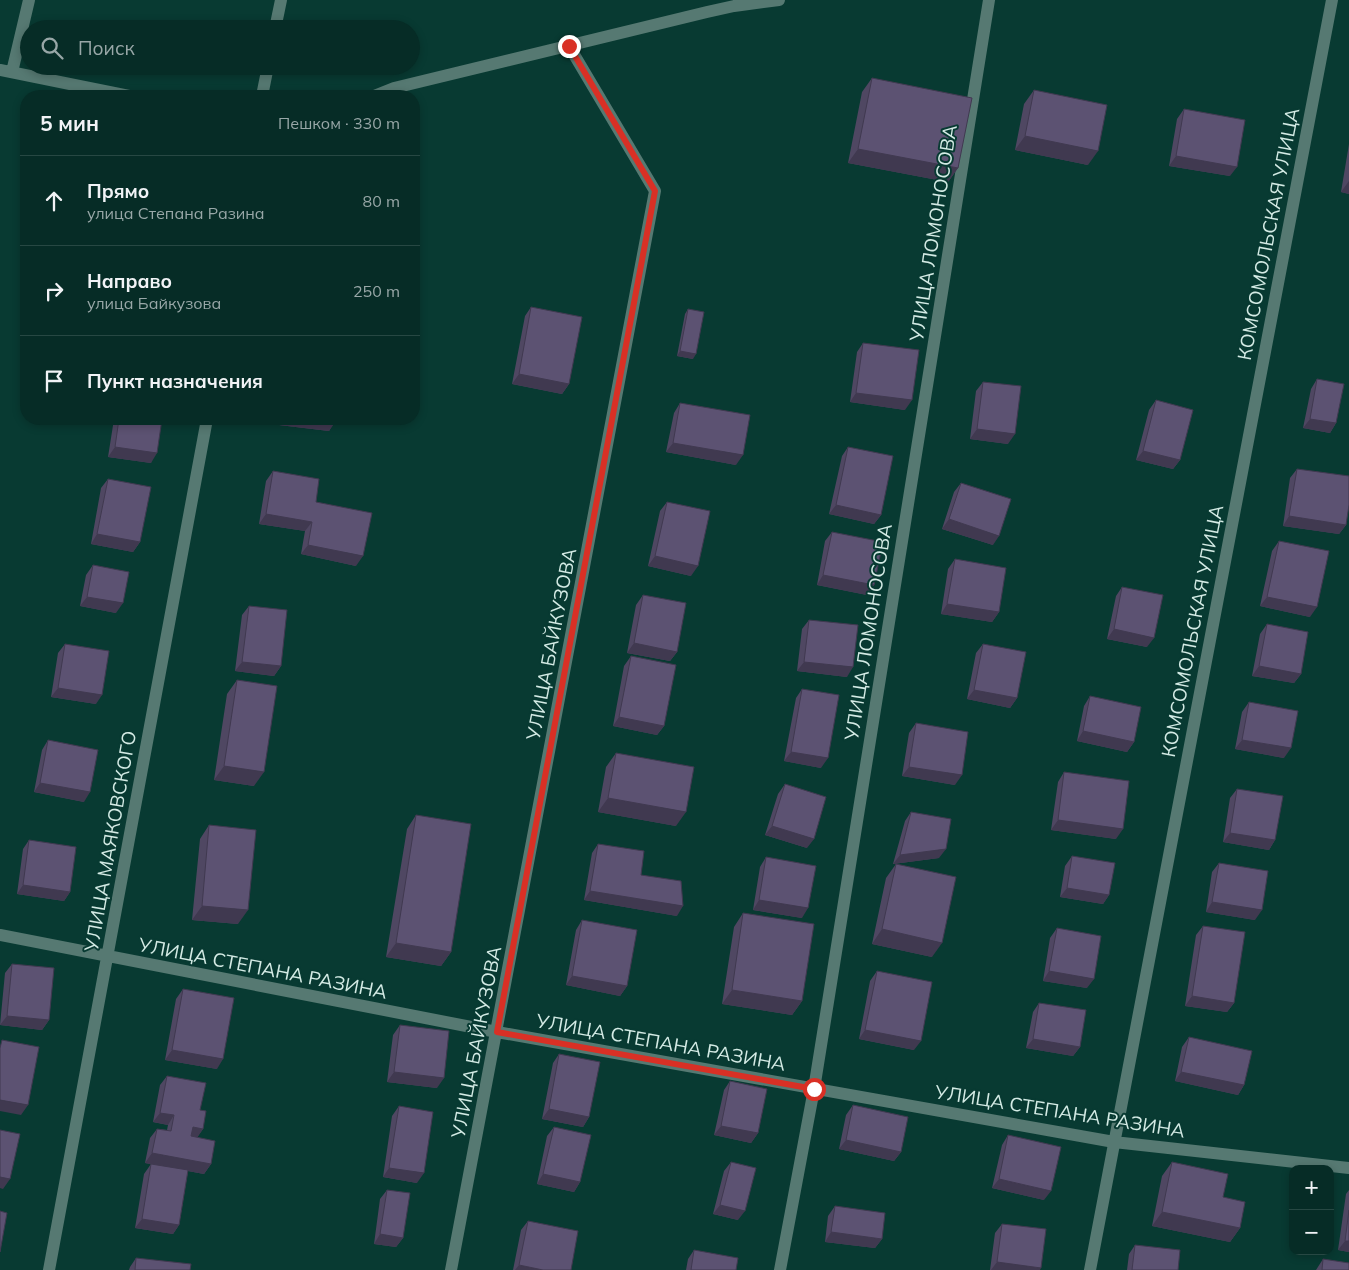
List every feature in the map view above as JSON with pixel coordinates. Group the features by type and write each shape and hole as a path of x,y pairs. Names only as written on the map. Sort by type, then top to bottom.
{"street":[{"path":"23,20 29,0"},
{"path":"278,20 281,0"},
{"path":"389,90 569,46 708,6 734,6 779,0"},
{"name":"УЛИЦА ЛОМОНОСОВА","path":"780,1270 814,1089 989,0"},
{"name":"КОМСОМОЛЬСКАЯ УЛИЦА","path":"1090,1270 1332,0"},
{"path":"20,28 6,71 20,74"},
{"name":"УЛИЦА БАЙКУЗОВА","path":"451,1270 655,191 569,46"},
{"path":"26,75 99,90"},
{"path":"263,90 266,75"},
{"name":"УЛИЦА МАЯКОВСКОГО","path":"49,1270 206,425"},
{"name":"УЛИЦА СТЕПАНА РАЗИНА","path":"0,935 497,1032 1114,1142 1349,1168"}],"building":[{"path":"872,78 972,98 958,168 858,149"},
{"path":"1034,90 1107,105 1098,151 1025,136"},
{"path":"1184,109 1245,120 1237,167 1176,156"},
{"path":"531,307 582,317 569,384 519,374"},
{"path":"688,309 704,312 696,354 680,351"},
{"path":"863,343 919,350 912,400 856,393"},
{"path":"1317,379 1344,384 1336,423 1310,419"},
{"path":"983,382 1021,386 1015,434 977,429"},
{"path":"1156,400 1193,410 1180,460 1143,451"},
{"path":"680,403 750,415 743,455 673,443"},
{"path":"118,425 161,425 157,453 115,447"},
{"path":"848,447 893,456 881,515 836,505"},
{"path":"1297,469 1349,476 1349,505 1346,525 1289,516"},
{"path":"273,471 319,479 316,502 372,513 363,556 308,545 312,522 266,514"},
{"path":"108,479 151,487 140,542 97,534"},
{"path":"961,483 1011,499 999,536 949,519"},
{"path":"667,502 710,511 698,566 655,556"},
{"path":"832,532 883,542 874,585 823,575"},
{"path":"1279,541 1329,551 1317,607 1267,597"},
{"path":"955,559 1006,568 999,612 947,604"},
{"path":"93,565 129,572 123,603 87,597"},
{"path":"1122,587 1163,595 1154,638 1114,629"},
{"path":"643,595 686,603 677,652 634,643"},
{"path":"249,606 287,610 281,666 242,662"},
{"path":"809,620 858,625 853,667 804,662"},
{"path":"1267,624 1308,632 1301,674 1259,666"},
{"path":"65,644 109,651 102,695 58,688"},
{"path":"983,644 1026,652 1017,698 974,690"},
{"path":"631,656 676,665 664,726 619,717"},
{"path":"237,680 277,686 264,772 224,766"},
{"path":"802,689 839,695 828,758 791,752"},
{"path":"1090,696 1141,707 1134,742 1083,731"},
{"path":"1249,702 1298,711 1291,748 1242,740"},
{"path":"916,723 968,732 962,775 909,767"},
{"path":"48,740 98,750 90,792 40,783"},
{"path":"616,753 694,767 686,812 608,798"},
{"path":"1064,772 1129,781 1123,829 1058,820"},
{"path":"785,784 826,797 814,839 772,826"},
{"path":"1237,789 1283,796 1275,840 1230,833"},
{"path":"911,812 951,819 946,849 900,855"},
{"path":"416,815 471,824 451,952 396,943"},
{"path":"209,825 256,830 248,910 202,906"},
{"path":"29,840 76,847 70,892 23,885"},
{"path":"598,844 644,851 641,875 681,881 683,906 590,891"},
{"path":"1072,856 1115,863 1109,895 1067,888"},
{"path":"766,857 816,866 808,908 759,900"},
{"path":"1219,863 1268,871 1262,910 1212,902"},
{"path":"896,864 956,877 942,943 882,929"},
{"path":"743,913 814,924 802,1001 732,990"},
{"path":"582,920 637,930 627,986 572,976"},
{"path":"1203,926 1245,932 1234,1003 1192,996"},
{"path":"1057,928 1101,936 1094,979 1049,971"},
{"path":"12,964 54,968 49,1020 7,1016"},
{"path":"877,971 932,982 921,1041 865,1030"},
{"path":"183,989 234,998 223,1059 172,1050"},
{"path":"1039,1003 1086,1010 1080,1047 1033,1039"},
{"path":"400,1025 449,1031 444,1078 394,1072"},
{"path":"1189,1037 1252,1051 1244,1085 1181,1072"},
{"path":"2,1040 39,1047 28,1105 0,1100 0,1048"},
{"path":"559,1054 600,1062 589,1117 549,1109"},
{"path":"167,1076 206,1083 200,1110 206,1111 203,1129 193,1127 191,1136 215,1141 211,1164 152,1153 157,1129 171,1131 174,1115 160,1113"},
{"path":"730,1081 767,1089 758,1133 721,1126"},
{"path":"853,1105 908,1117 901,1152 846,1140"},
{"path":"399,1106 433,1112 424,1173 389,1168"},
{"path":"554,1127 591,1135 580,1182 543,1174"},
{"path":"0,1130 20,1134 10,1179 0,1177"},
{"path":"1008,1135 1061,1147 1051,1191 999,1179"},
{"path":"731,1162 756,1168 745,1211 720,1205"},
{"path":"1172,1162 1228,1174 1223,1197 1245,1202 1240,1228 1162,1212"},
{"path":"151,1164 188,1170 179,1225 142,1219"},
{"path":"387,1190 410,1193 403,1238 380,1234"},
{"path":"835,1206 885,1213 882,1239 831,1232"},
{"path":"1349,1210 1349,1241 1345,1241"},
{"path":"0,1211 7,1213 0,1252"},
{"path":"528,1221 578,1231 571,1270 543,1270 519,1265"},
{"path":"1002,1224 1046,1229 1041,1268 997,1262"},
{"path":"1135,1245 1180,1250 1178,1270 1132,1270"},
{"path":"694,1250 738,1258 736,1270 691,1270"},
{"path":"136,1258 191,1264 190,1270 135,1270"},
{"path":"1323,1259 1349,1263 1349,1270 1322,1270"}],"route":[{"path":"569,46 655,191 497,1032 814,1089"}]}
